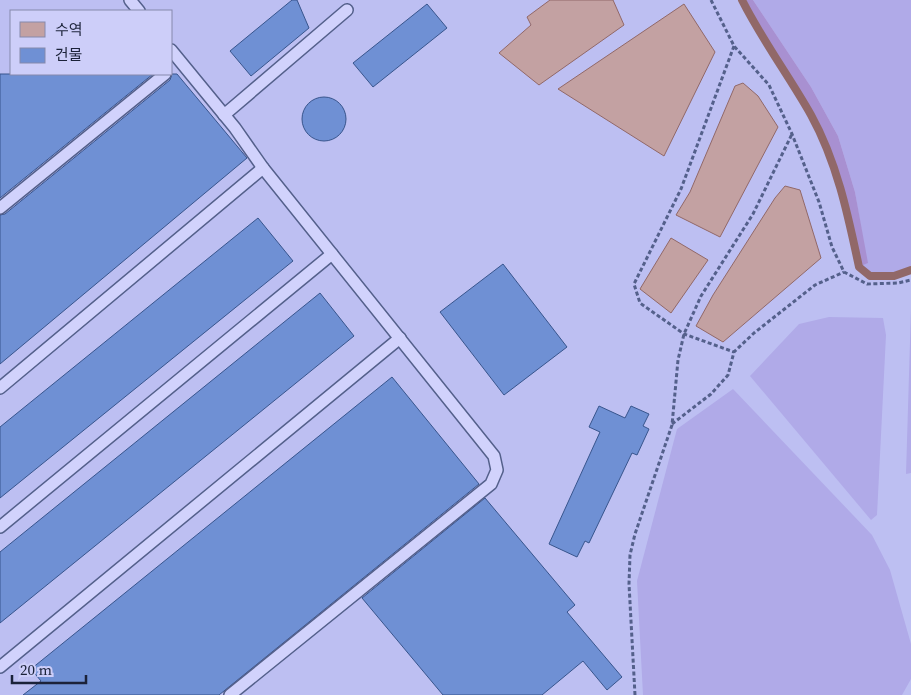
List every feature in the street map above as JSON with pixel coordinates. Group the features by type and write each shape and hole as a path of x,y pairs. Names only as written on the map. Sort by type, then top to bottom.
{"lane":[{"path":"130,0 138,10"},
{"path":"224,115 347,10"},
{"path":"172,53 176,65 224,115 263,168 494,456 497,470 491,484 230,695"},
{"path":"0,208 164,75"},
{"path":"0,388 263,168"},
{"path":"0,527 332,254"},
{"path":"0,667 400,338"}],"path":[{"path":"711,0 734,46 769,85 792,134 819,202 832,247 844,272 867,284 898,283 911,280"},
{"path":"734,46 681,189 634,284 640,303 684,334 734,352"},
{"path":"635,695 629,584 630,555 635,534 672,424 678,360 684,334 701,296 753,214 792,134"},
{"path":"672,424 711,394 728,375 734,352 754,333 815,285 844,272"}],"shaded area":[{"path":"746,0 753,0 811,87 838,136 855,192 868,263 861,266 843,188 823,132"},
{"path":"753,0 911,0 910,268 894,274 871,274 861,266 867,263 855,192 838,136 811,87"},
{"path":"911,308 911,473 906,474"},
{"path":"829,317 883,318 886,335 877,515 871,520 750,376 799,324"},
{"path":"733,389 872,535 890,570 911,644 911,679 902,695 643,695 637,581 677,429"}],"water":[{"path":"550,0 613,0 624,25 539,85 499,53 531,25 527,17"},
{"path":"684,4 715,52 664,156 558,89"},
{"path":"743,83 758,96 778,127 720,237 676,215 690,192 735,86"},
{"path":"785,186 800,190 821,258 723,342 696,326 713,295 775,198"},
{"path":"671,238 708,260 671,313 640,289"}],"building":[{"path":"292,0 297,0 309,28 251,76 230,51"},
{"path":"427,4 447,28 373,87 353,63"},
{"path":"0,74 152,75 0,198"},
{"path":"172,74 177,74 247,158 0,364 0,215 5,214 170,80"},
{"path":"324,97 336,101 342,107 346,119 342,131 336,137 324,141 312,137 306,131 302,119 306,107 312,101"},
{"path":"258,218 293,261 0,498 0,427"},
{"path":"503,264 567,347 504,395 440,312"},
{"path":"320,293 354,336 0,623 0,552"},
{"path":"392,377 479,484 219,695 23,695 41,681 31,669"},
{"path":"599,406 625,418 631,406 649,414 643,426 649,429 637,455 632,453 589,543 585,541 577,557 549,544 600,432 589,427"},
{"path":"485,498 575,605 567,612 622,677 607,690 583,661 542,695 443,695 362,598"}],"waterway":[{"path":"742,0 811,115 828,151 841,189 859,267 870,276 894,276 911,270"}]}
